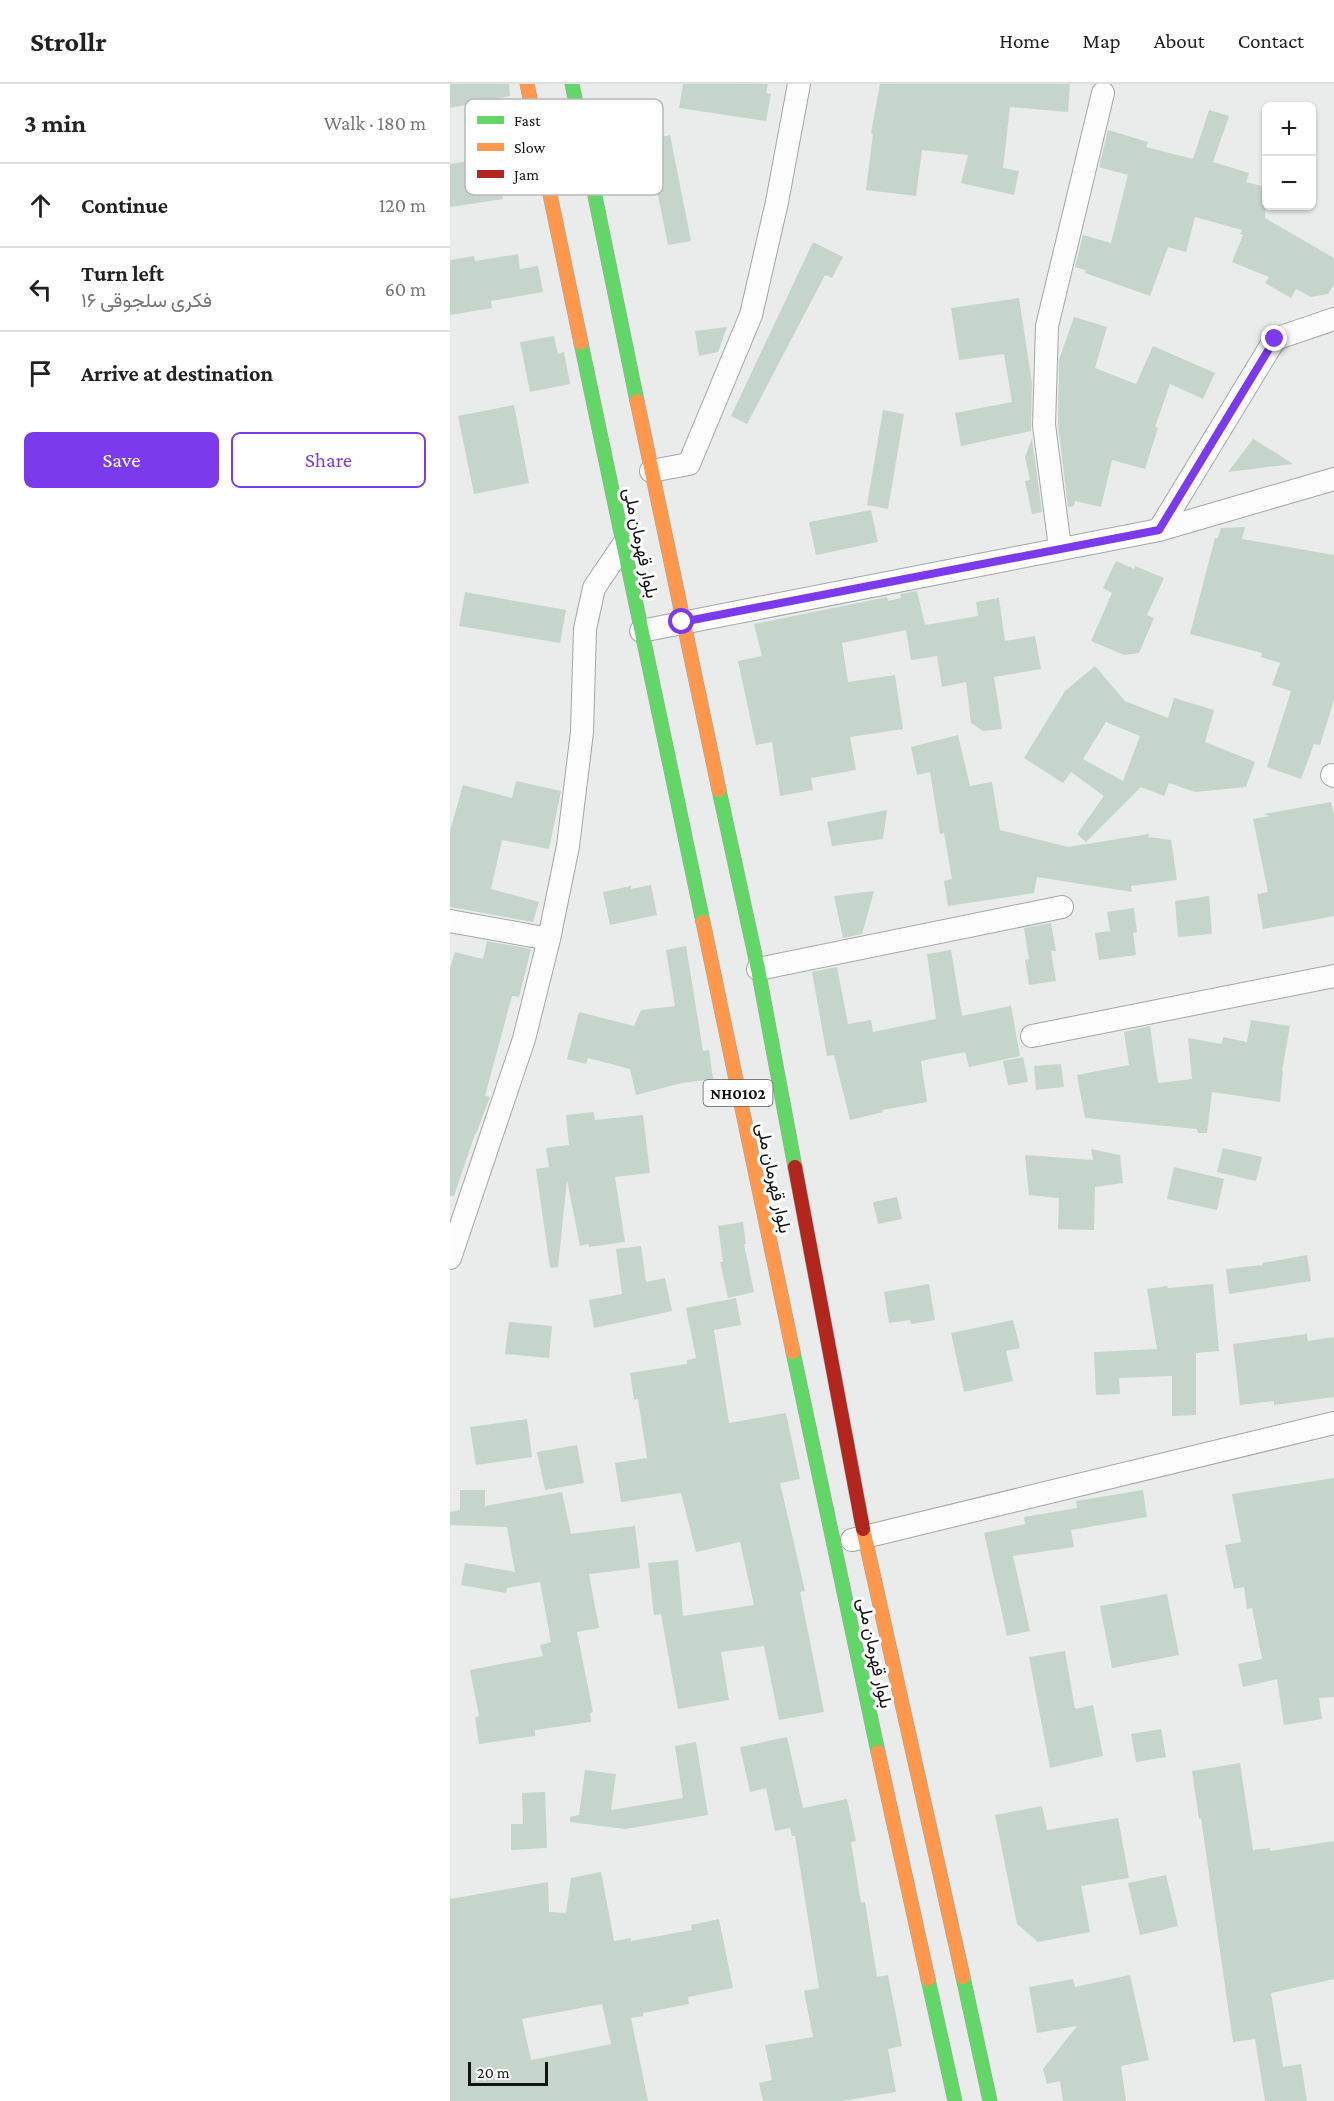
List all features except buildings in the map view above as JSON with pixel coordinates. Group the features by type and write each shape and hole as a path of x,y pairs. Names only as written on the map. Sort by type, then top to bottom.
{"highway":[{"name":"بلوار قهرمان ملی","path":"527,84 530,99"},
{"name":"بلوار قهرمان ملی","path":"572,84 575,99"},
{"name":"بلوار قهرمان ملی","path":"550,195 833,1544 956,2101"},
{"name":"بلوار قهرمان ملی","path":"595,195 682,622 758,969 865,1538 990,2101"}],"street":[{"path":"651,471 689,464 751,315 777,202 799,84"},
{"path":"1060,548 1044,425 1047,326 1103,93"},
{"path":"1159,530 1275,339 1334,319"},
{"path":"641,631 1159,530 1334,479"},
{"path":"450,1258 525,1039 568,846 582,732 585,629 594,588 623,545"},
{"path":"758,969 1062,907"},
{"path":"450,921 549,939"},
{"path":"1032,1036 1334,976"},
{"path":"833,1544 1334,1423"}],"traffic: fast":[{"path":"572,84 575,99"},
{"path":"595,195 637,401"},
{"path":"581,343 703,922"},
{"path":"719,790 758,969 795,1167"},
{"path":"793,1352 878,1752"},
{"path":"963,1977 990,2101"},
{"path":"928,1979 955,2101"}],"traffic: slow":[{"path":"527,84 530,99"},
{"path":"550,195 581,343"},
{"path":"637,401 719,790"},
{"path":"703,922 793,1352"},
{"path":"863,1529 963,1977"},
{"path":"878,1752 928,1979"}],"traffic: jam":[{"path":"795,1167 863,1529"}],"route":[{"path":"682,622 1159,530 1275,339"}]}
